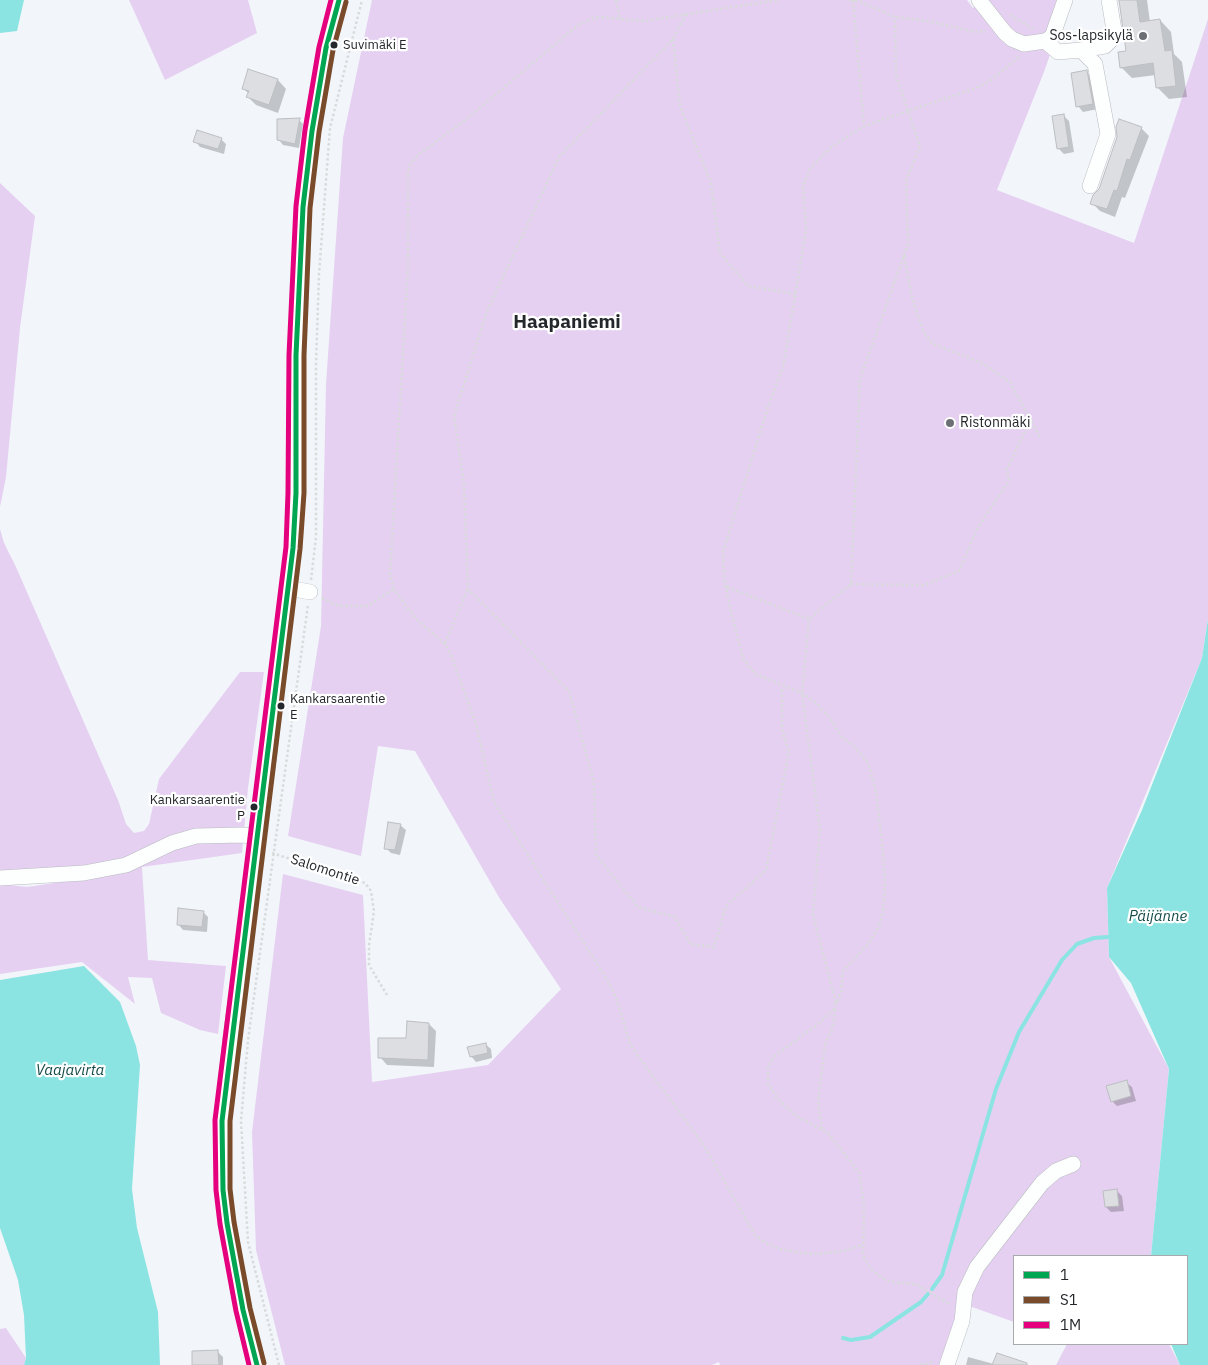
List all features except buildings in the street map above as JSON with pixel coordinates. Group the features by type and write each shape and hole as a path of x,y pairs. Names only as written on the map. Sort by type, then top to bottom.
{"street":[{"path":"257,1365 230,1245 223,1190 221,1156 222,1121 230,1044 288,588 296,493 296,355 303,207 312,131 326,48 339,0"},
{"path":"979,0 1001,19 1012,39 1040,39 1058,52 1105,46 1112,39 1114,30 1109,0"},
{"path":"1040,39 1065,0"},
{"path":"1081,50 1095,64 1108,134 1090,186"},
{"path":"288,588 310,592"},
{"path":"0,878 84,873 126,865 172,843 196,836 244,835 257,843"},
{"path":"947,1365 962,1321 965,1292 977,1267 1042,1183 1056,1171 1073,1164"}],"path":[{"path":"616,0 620,20"},
{"path":"777,0 644,21 596,17 578,25 463,122 419,154 410,164 408,172 408,268 390,574 394,590 416,619 444,643 450,652 476,724 494,802 608,981 617,1000 630,1044 703,1144 755,1235 764,1242 780,1249 801,1252 826,1253 863,1245"},
{"path":"864,126 852,0 895,17 927,21 976,32 987,31 1001,19 1039,31 1040,39 1017,60 990,80 976,88 864,126 831,147 810,168 803,186 806,230 783,368 764,418 723,552 726,587 743,658 755,674 802,694 820,708 841,736 856,748 868,763 876,791 885,885 883,911 879,926 869,942 843,971 841,993 833,1010 818,1024 773,1057 768,1068 768,1084 778,1099 796,1116 827,1132 859,1172 864,1205 863,1255 871,1269 891,1282 916,1284 925,1289 949,1303 962,1321"},
{"path":"444,643 468,589 464,484 454,416 487,311 559,157 673,39 686,14"},
{"path":"852,584 860,379 908,244 906,181 920,146 896,76 895,17"},
{"path":"673,39 680,106 711,183 720,253 748,286 796,294"},
{"path":"904,254 912,298 923,331 933,344 982,363 1010,382 1041,439"},
{"path":"822,1129 818,1102 825,1045 832,1029 836,1003 813,915 820,830 802,694 809,619 852,584 924,585 959,570 978,527 1009,481 1007,469 1031,420"},
{"path":"726,587 809,619"},
{"path":"468,589 569,691 594,783 596,855 638,907 676,917 690,944 714,947 726,906 766,870 789,752 782,730 782,686"},
{"path":"310,592 339,606 367,606 394,590"},
{"name":"Salomontie","path":"257,843 280,855 365,882 372,891 374,911 369,945 369,965 387,995"}],"shaded area":[{"path":"129,0 248,0 257,33 165,80"},
{"path":"372,0 967,0 973,8 978,0 1069,0 1044,72 997,190 1134,243 1208,19 1208,619 1202,658 1107,888 1109,957 1169,1069 1151,1255 1013,1255 1013,1322 961,1303 940,1365 720,1365 719,1362 712,1365 285,1365 256,1250 252,1132 283,874 363,895 372,1082 488,1065 561,989 500,899 415,751 378,746 361,856 288,836 321,626 326,384 343,138"},
{"path":"0,183 35,216 20,328 6,477 0,507"},
{"path":"0,529 4,543 118,800 126,824 134,833 144,831 149,824 159,779 240,672 264,672 248,788 242,853 142,867 148,960 226,966 218,1034 200,1030 161,1013 152,978 128,977 135,1004 82,962 0,974 0,884 27,887 95,877 142,866 127,857 81,867 0,872"},
{"path":"6,1328 26,1358 24,1365 0,1365 0,1329"},
{"path":"1066,1345 1170,1345 1180,1365 1056,1365"}],"water":[{"path":"0,0 24,0 17,31 0,33"},
{"name":"Päijänne","path":"1208,619 1208,1365 1180,1365 1171,1345 1188,1345 1188,1255 1151,1255 1169,1069 1131,983 1109,957 1107,888 1142,810 1202,658"},
{"name":"Vaajavirta","path":"84,966 120,1002 136,1046 140,1065 132,1189 137,1228 158,1312 160,1365 24,1365 26,1358 24,1315 18,1280 0,1228 0,980"}],"waterway":[{"path":"932,1289 942,1275 996,1089 1019,1032 1062,960 1077,944 1094,938 1108,937"},
{"path":"843,1338 851,1340 870,1337 921,1302 928,1294"}],"transit line":[{"name":"1M","path":"249,1365 236,1311 220,1224 216,1190 215,1120 286,547 289,355 296,206 305,130 319,47 331,0"},
{"name":"1","path":"257,1365 243,1310 227,1223 223,1190 222,1121 293,548 296,493 296,355 303,207 312,131 326,48 339,0"},
{"name":"S1","path":"264,1363 250,1308 234,1222 230,1189 230,1121 300,549 304,493 304,355 310,208 319,132 333,50 346,2"}],"place":[{"name":"Sos-lapsikylä","path":"1143,36"},
{"name":"Suvimäki E","path":"334,45"},
{"name":"Ristonmäki","path":"950,423"},
{"name":"Kankarsaarentie E","path":"281,706"},
{"name":"Kankarsaarentie P","path":"254,807"}],"district":[{"name":"Haapaniemi","path":"567,323"}]}
